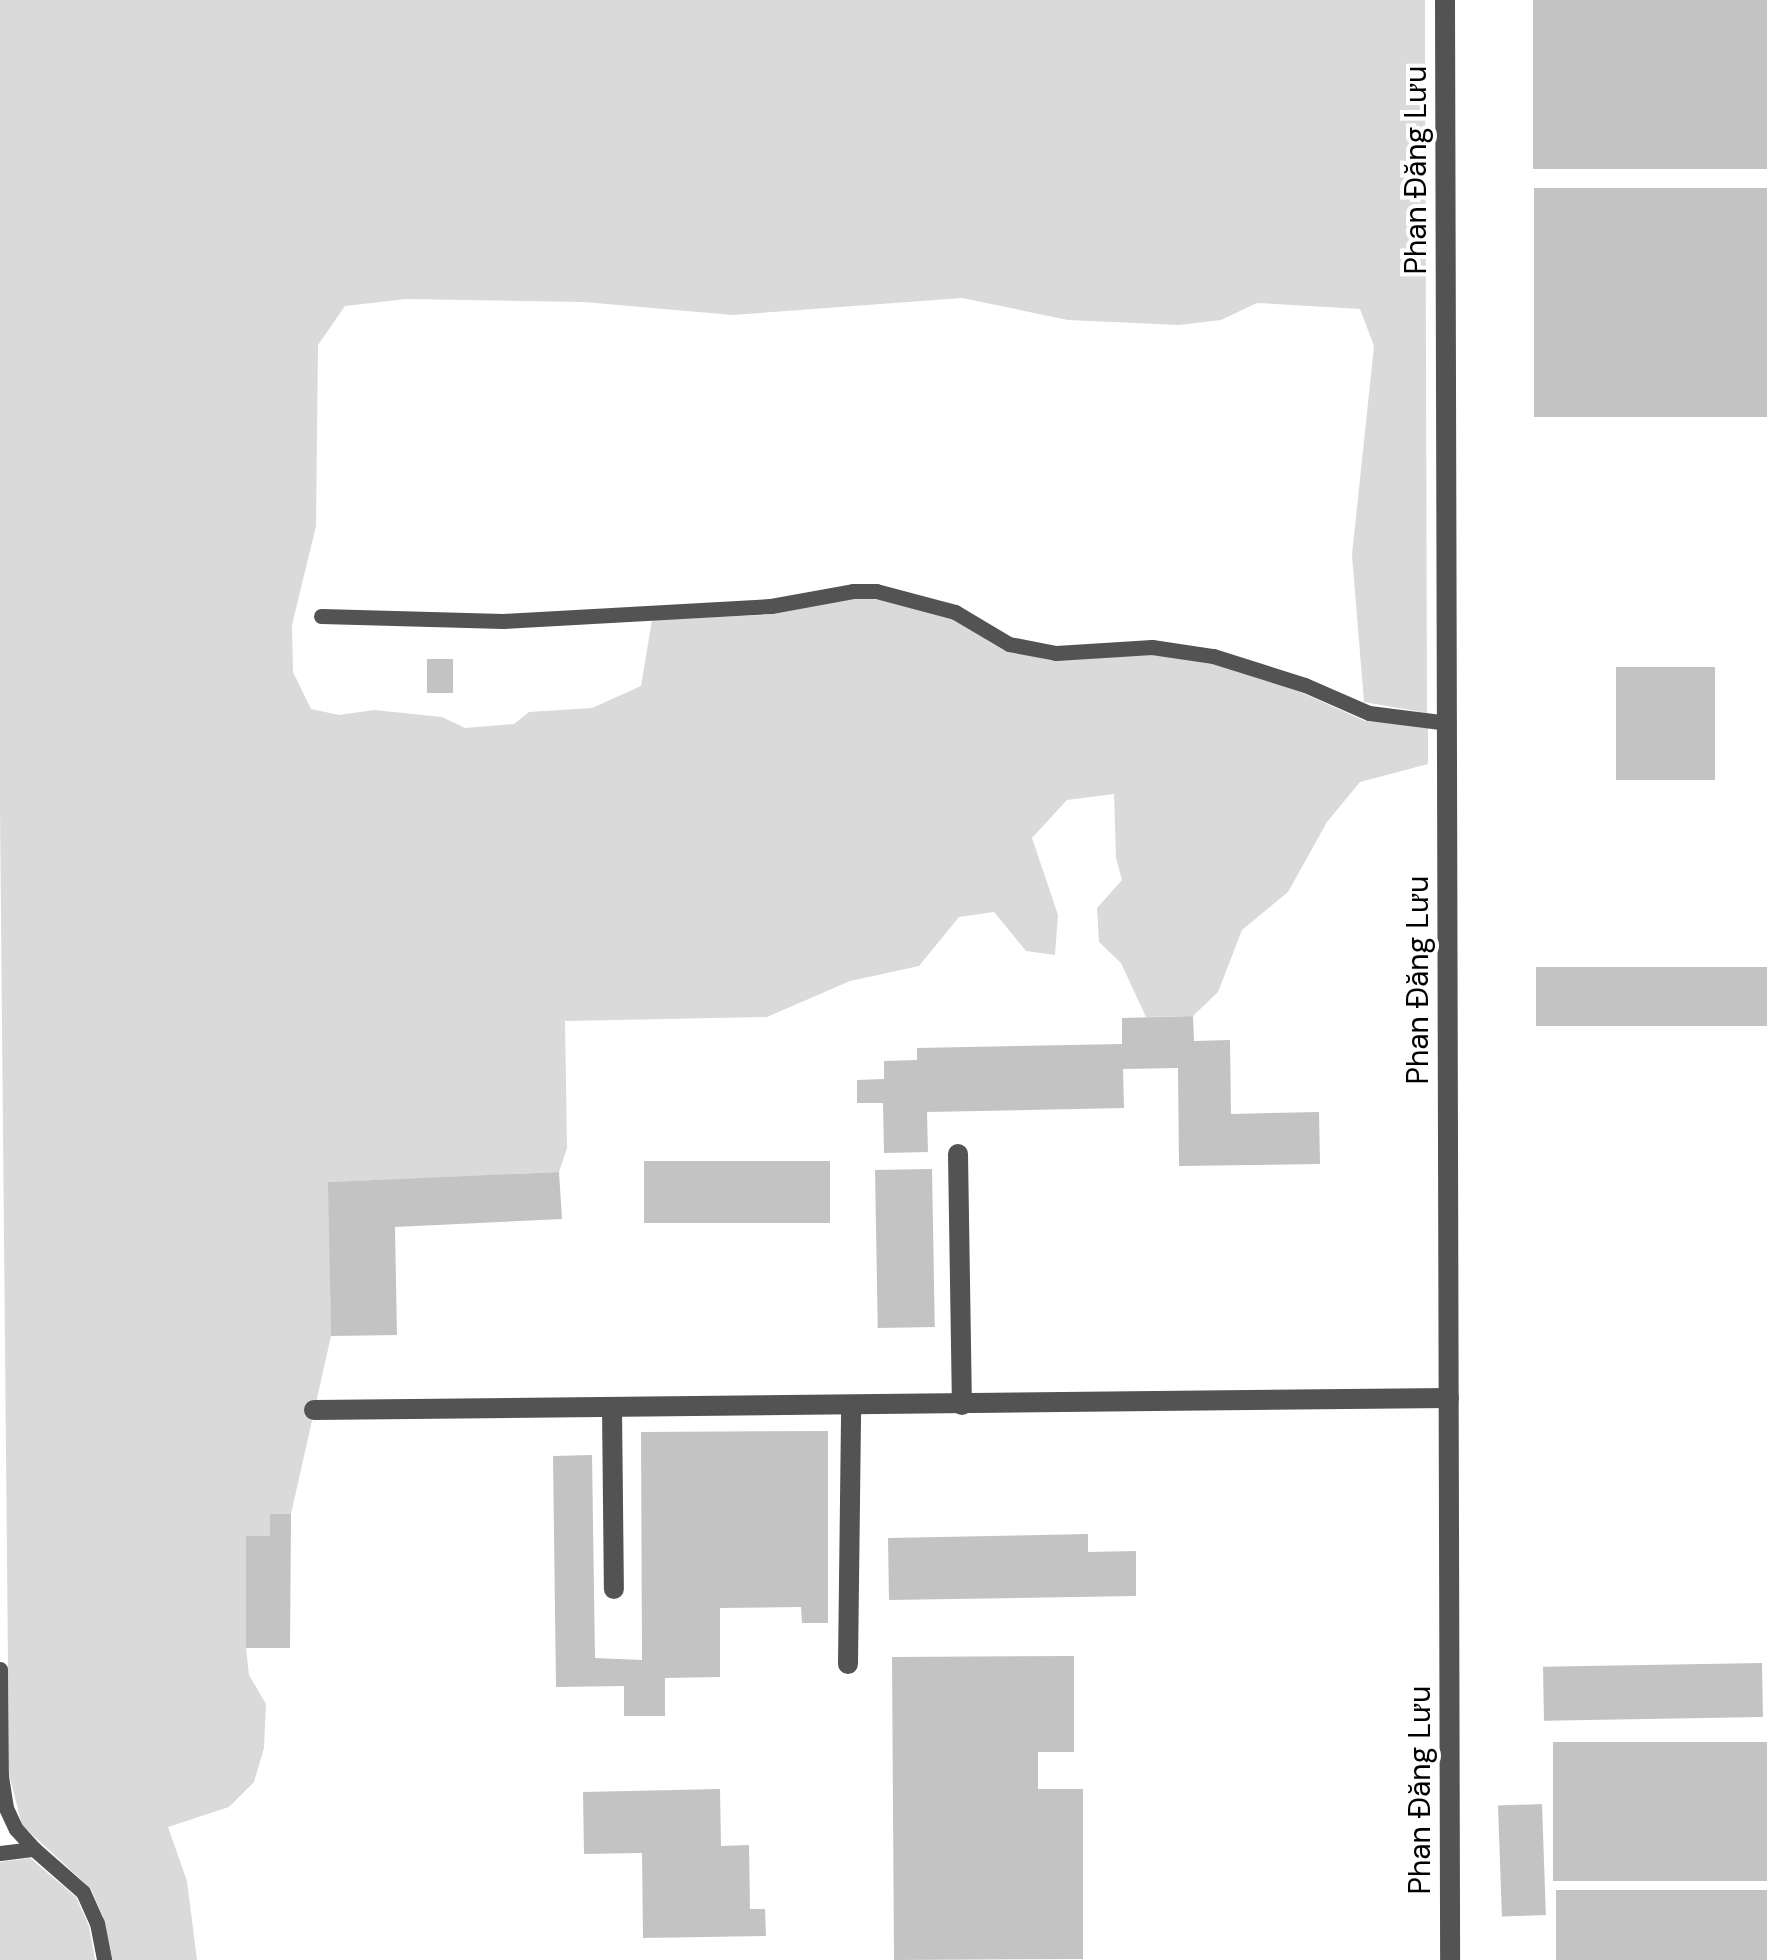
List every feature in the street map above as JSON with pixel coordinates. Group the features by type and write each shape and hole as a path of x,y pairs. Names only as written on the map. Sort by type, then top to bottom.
{"street":[{"name":"Phan Đăng Lưu","path":"1446,0 1450,1960"},
{"path":"958,1154 962,1406"},
{"path":"314,1410 1450,1398"},
{"path":"848,1664 851,1407"},
{"path":"612,1408 614,1589"}],"lane":[{"path":"321,616 504,621 771,606 852,591 876,592 955,612 1009,644 1056,653 1152,647 1213,656 1305,685 1369,713 1448,723"},
{"path":"0,1669 1,1776 6,1808 16,1829 34,1849 84,1892 97,1924 104,1960"},
{"path":"0,1853 34,1849"}],"shaded area":[{"path":"0,0 1425,0 1427,713 1364,702 1352,555 1374,346 1360,309 1257,303 1221,320 1179,325 1068,320 962,298 733,315 584,302 406,299 345,306 318,345 316,526 292,625 293,672 311,709 339,715 374,710 442,717 465,728 514,724 529,712 592,708 641,686 652,620 765,615 851,598 874,599 952,618 1005,650 1053,660 1151,654 1209,663 1298,691 1365,721 1428,727 1428,764 1360,782 1327,822 1288,892 1242,930 1218,992 1193,1016 1146,1017 1121,963 1099,942 1097,908 1122,880 1116,858 1114,794 1067,800 1032,838 1058,915 1055,955 1026,951 994,912 959,917 919,966 850,981 767,1017 565,1021 567,1148 559,1172 329,1182 331,1336 291,1514 270,1514 270,1536 246,1648 249,1675 266,1704 264,1748 254,1782 229,1807 168,1827 187,1881 197,1960 111,1960 103,1917 91,1889 22,1825 9,1774 0,809"},
{"path":"30,1858 76,1897 89,1926 95,1960 0,1960 0,1862"}],"building":[{"path":"1533,0 1767,0 1767,169 1533,169"},
{"path":"1534,188 1767,188 1767,417 1534,417"},
{"path":"427,659 453,659 453,693 427,693"},
{"path":"1616,667 1715,667 1715,780 1616,780"},
{"path":"1536,967 1767,967 1767,1026 1536,1026"},
{"path":"1193,1016 1194,1041 1230,1040 1231,1114 1319,1112 1320,1164 1179,1166 1178,1068 1123,1069 1124,1108 927,1112 928,1152 884,1153 883,1103 857,1103 857,1080 884,1079 884,1061 917,1060 917,1048 1122,1044 1122,1018"},
{"path":"644,1161 830,1161 830,1223 644,1223"},
{"path":"932,1169 935,1327 878,1328 875,1170"},
{"path":"559,1172 562,1219 395,1227 397,1335 331,1336 328,1182"},
{"path":"828,1431 828,1623 802,1623 801,1607 720,1608 720,1677 665,1678 665,1716 624,1716 624,1686 556,1687 553,1456 592,1455 595,1658 642,1660 641,1432"},
{"path":"270,1514 291,1514 290,1648 246,1648 246,1536 270,1536"},
{"path":"1088,1534 1088,1552 1136,1551 1136,1596 889,1600 888,1538"},
{"path":"1074,1656 1074,1752 1038,1752 1038,1789 1083,1789 1083,1959 894,1960 892,1657"},
{"path":"1762,1663 1763,1717 1544,1721 1543,1667"},
{"path":"1553,1742 1767,1742 1767,1881 1553,1881"},
{"path":"720,1789 721,1846 749,1845 750,1909 765,1909 766,1936 643,1938 642,1853 584,1854 583,1792"},
{"path":"1542,1804 1546,1915 1502,1916 1498,1806"},
{"path":"1556,1890 1767,1890 1767,1960 1556,1960"}]}
